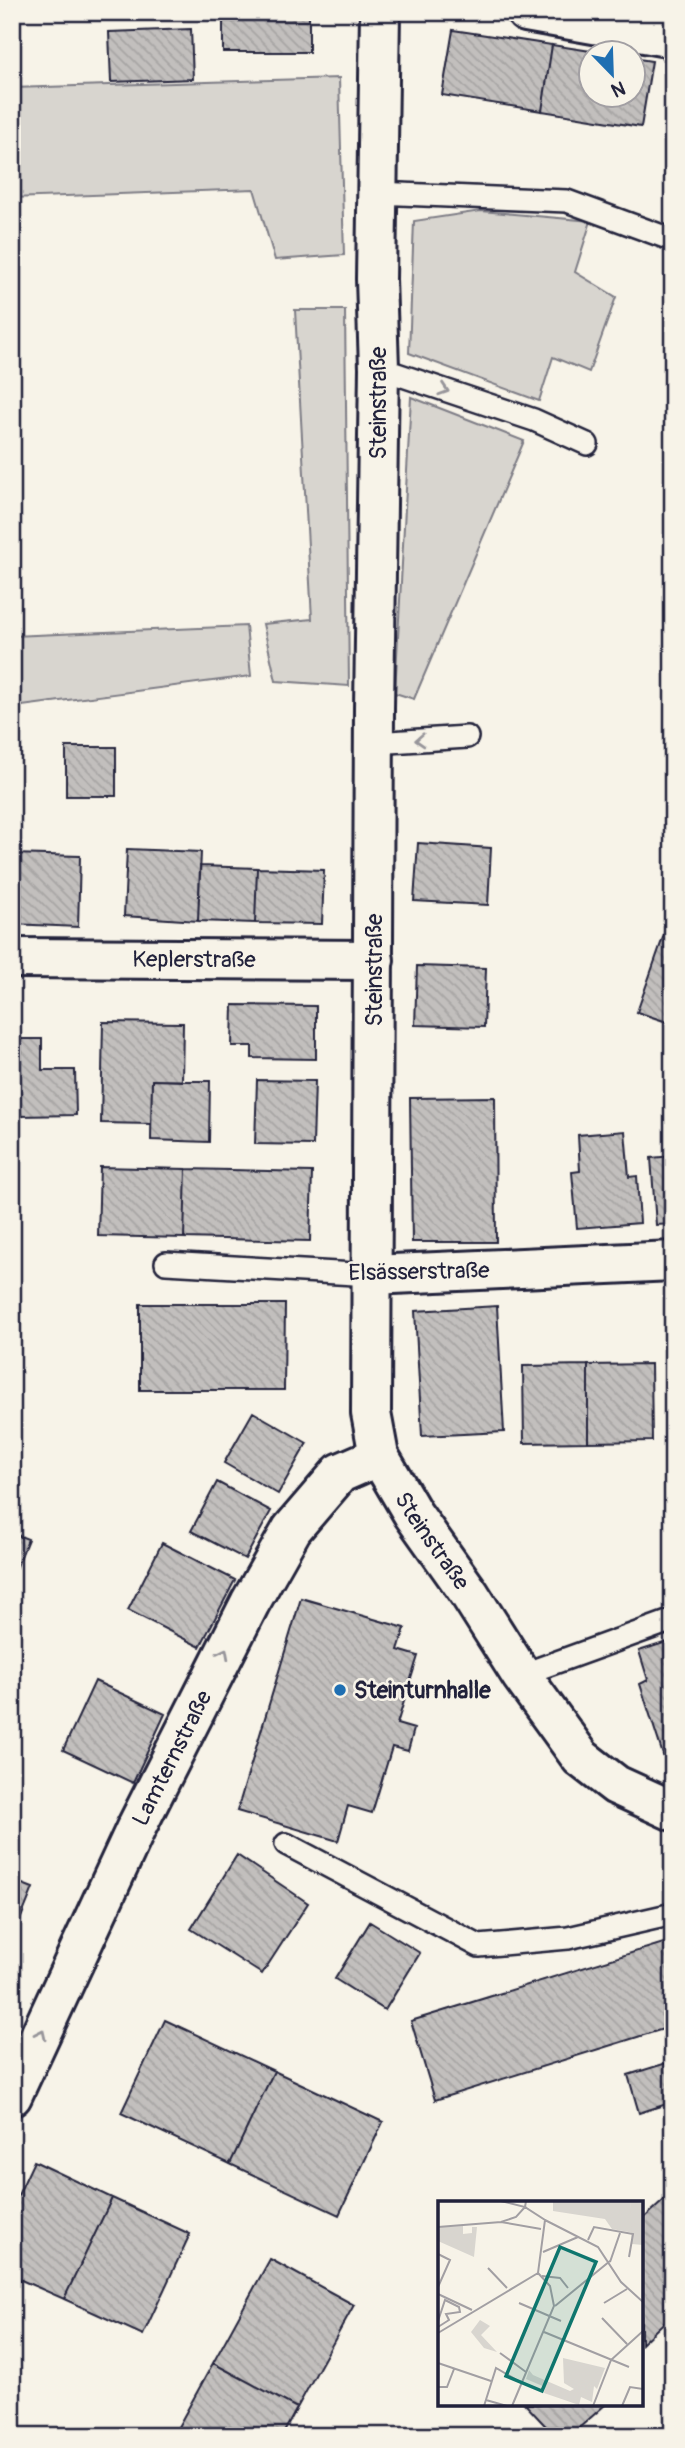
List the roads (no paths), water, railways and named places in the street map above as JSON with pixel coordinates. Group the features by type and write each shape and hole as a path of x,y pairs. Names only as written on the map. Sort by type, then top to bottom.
{"street":[{"name":"Steinstraße","path":"380,12 376,279 379,369 374,743 371,1413 379,1456 413,1514 603,1791 673,1811"},
{"path":"526,12 673,38"},
{"name":"Keplerstraße","path":"12,958 374,960"},
{"name":"Elsässerstraße","path":"372,1275 673,1261"},
{"name":"Lamternstraße","path":"12,2096 136,1828 256,1592 292,1529 340,1473 379,1456"}],"lane":[{"path":"377,192 567,201 673,240"},
{"path":"379,369 534,420 587,444"},
{"path":"374,743 467,737"},
{"name":"Elsässerstraße","path":"166,1263 372,1275"},
{"path":"522,1675 673,1620"},
{"path":"286,1844 480,1946 568,1938 673,1914"}],"place":[{"name":"Steinturnhalle","path":"340,1690"}]}
